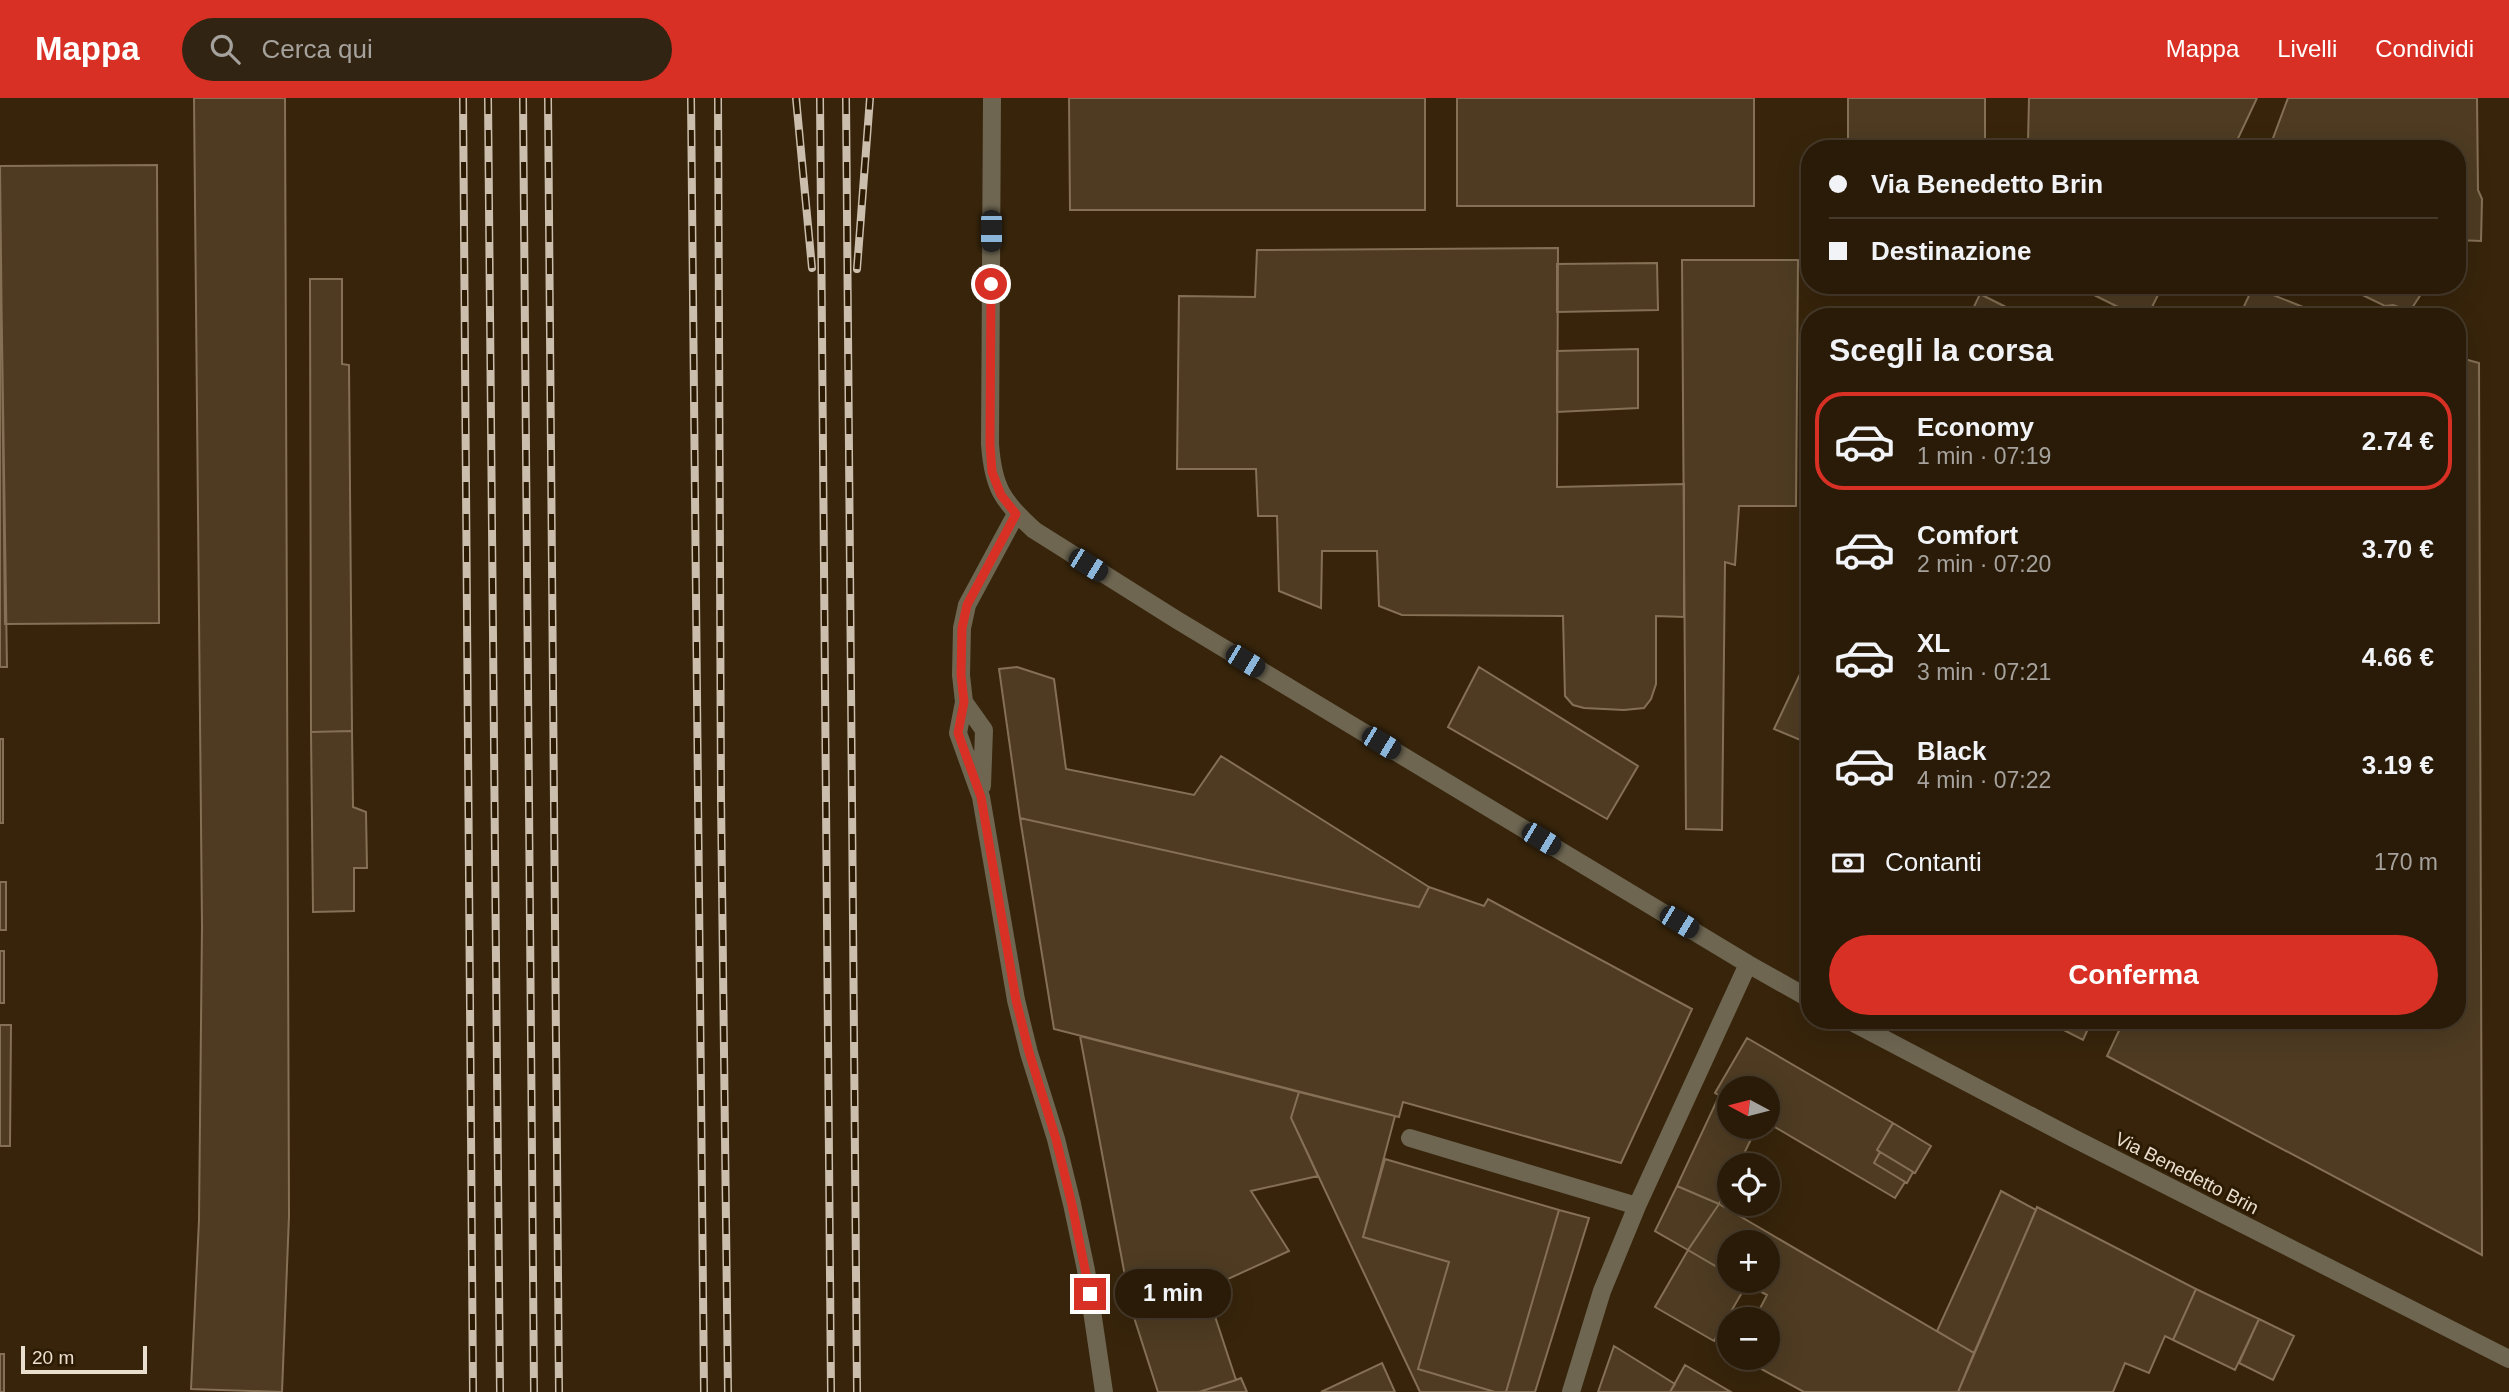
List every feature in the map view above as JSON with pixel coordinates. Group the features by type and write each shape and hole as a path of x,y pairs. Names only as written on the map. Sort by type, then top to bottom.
{"street":[{"path":"992,98 990,444 992,472 1001,495 1016,514 1034,530 1177,620 1801,994"},
{"path":"1016,514 967,605 962,628 961,675 964,702 958,733 981,797 1016,1000 1062,1165 1086,1270 1104,1392"},
{"path":"964,702 984,730 981,797"},
{"path":"1571,1392 1602,1292 1637,1206 1748,964"},
{"name":"Via Benedetto Brin","path":"1865,1029 2073,1138 2509,1359"},
{"path":"1410,1138 1637,1206"}],"building":[{"path":"194,98 285,98 289,1216 282,1392 191,1389 199,1220 202,926"},
{"path":"1069,98 1425,98 1425,210 1070,210"},
{"path":"1457,98 1754,98 1754,206 1457,206"},
{"path":"1848,98 1985,98 1985,140 1848,140"},
{"path":"2029,98 2257,98 2237,140 2028,140"},
{"path":"2288,98 2477,98 2478,190 2482,199 2481,241 2466,240 2466,140 2272,140"},
{"path":"157,165 159,623 5,624 0,166"},
{"path":"0,207 7,667 0,667"},
{"path":"1558,248 1557,487 1684,484 1684,617 1656,616 1656,684 1651,699 1644,708 1584,708 1573,705 1565,696 1563,616 1402,615 1379,606 1377,551 1322,551 1321,608 1279,591 1277,516 1258,516 1256,469 1177,469 1179,296 1255,297 1257,250"},
{"path":"1682,260 1798,260 1796,506 1739,506 1735,565 1725,562 1722,830 1686,829"},
{"path":"1657,263 1658,310 1557,312 1557,264"},
{"path":"310,279 342,279 342,364 349,365 352,731 311,732"},
{"path":"1980,294 2008,308 1973,308"},
{"path":"2092,294 2158,294 2152,308 2120,308"},
{"path":"2250,294 2270,294 2306,308 2243,308"},
{"path":"2360,294 2421,294 2412,308 2385,306"},
{"path":"1638,349 1638,408 1557,412 1557,351"},
{"path":"2466,359 2479,363 2482,1255 2107,1056 2120,1029 2466,1029"},
{"path":"1017,667 1054,679 1066,769 1194,795 1221,756 1429,887 1419,907 1020,818 999,669"},
{"path":"1479,667 1638,766 1607,819 1448,727"},
{"path":"1801,672 1801,740 1774,729"},
{"path":"352,731 353,807 366,812 367,868 354,868 354,911 313,912 311,732"},
{"path":"0,739 3,739 3,823 0,823"},
{"path":"1020,818 1419,907 1429,887 1484,906 1488,899 1692,1009 1621,1163 1403,1102 1399,1117 1054,1029"},
{"path":"0,882 6,882 6,930 0,930"},
{"path":"0,951 4,951 4,1003 0,1003"},
{"path":"0,1025 11,1025 10,1146 0,1146"},
{"path":"2062,1029 2088,1029 2083,1040"},
{"path":"1080,1036 1299,1092 1291,1118 1318,1176 1251,1191 1289,1251 1206,1289 1236,1380 1199,1392 1158,1392 1131,1308"},
{"path":"1747,1038 1893,1123 1877,1150 1880,1152 1874,1163 1905,1182 1895,1198 1780,1130 1780,1076 1725,1076"},
{"path":"1299,1092 1395,1116 1363,1237 1449,1262 1418,1369 1495,1392 1420,1392 1291,1118"},
{"path":"1717,1100 1717,1139 1751,1139 1744,1153 1717,1153 1717,1203 1677,1186"},
{"path":"1893,1123 1931,1146 1915,1173 1877,1150"},
{"path":"1880,1152 1913,1172 1907,1183 1874,1163"},
{"path":"1385,1159 1559,1210 1506,1392 1495,1392 1418,1369 1449,1262 1363,1237"},
{"path":"1677,1186 1717,1203 1688,1250 1655,1231"},
{"path":"2001,1191 2036,1210 1974,1353 1937,1331"},
{"path":"1717,1207 1717,1216 1740,1216 1763,1230 1717,1230 1717,1267 1688,1250"},
{"path":"2037,1207 2196,1289 2173,1340 2165,1336 2149,1373 2125,1363 2113,1392 1958,1392"},
{"path":"1559,1210 1589,1218 1535,1392 1506,1392"},
{"path":"1780,1240 1974,1353 1958,1392 1804,1392 1763,1370 1780,1370 1780,1307 1761,1307 1767,1295 1763,1293 1780,1293"},
{"path":"1688,1250 1717,1267 1717,1293 1742,1293 1734,1307 1717,1307 1717,1336 1714,1341 1655,1307"},
{"path":"2196,1289 2259,1319 2235,1370 2173,1340"},
{"path":"2259,1319 2294,1336 2273,1380 2239,1363"},
{"path":"1614,1346 1675,1384 1670,1392 1598,1392"},
{"path":"0,1354 4,1354 4,1392 0,1392"},
{"path":"1382,1363 1395,1392 1321,1392"},
{"path":"1685,1365 1731,1392 1670,1392"},
{"path":"1241,1378 1247,1392 1199,1392 1236,1380"}],"railway":[{"path":"463,98 473,1392"},
{"path":"488,98 500,1392"},
{"path":"523,98 534,1392"},
{"path":"548,98 559,1392"},
{"path":"691,98 704,1392"},
{"path":"718,98 721,798 728,1392"},
{"path":"796,98 812,268"},
{"path":"820,98 831,1392"},
{"path":"846,98 857,1392"},
{"path":"857,269 870,98"}],"route":[{"path":"991,284 992,472 1001,495 1016,514 967,605 962,628 961,675 964,702 958,733 981,797 1016,1000 1056,1139 1090,1294"}]}
